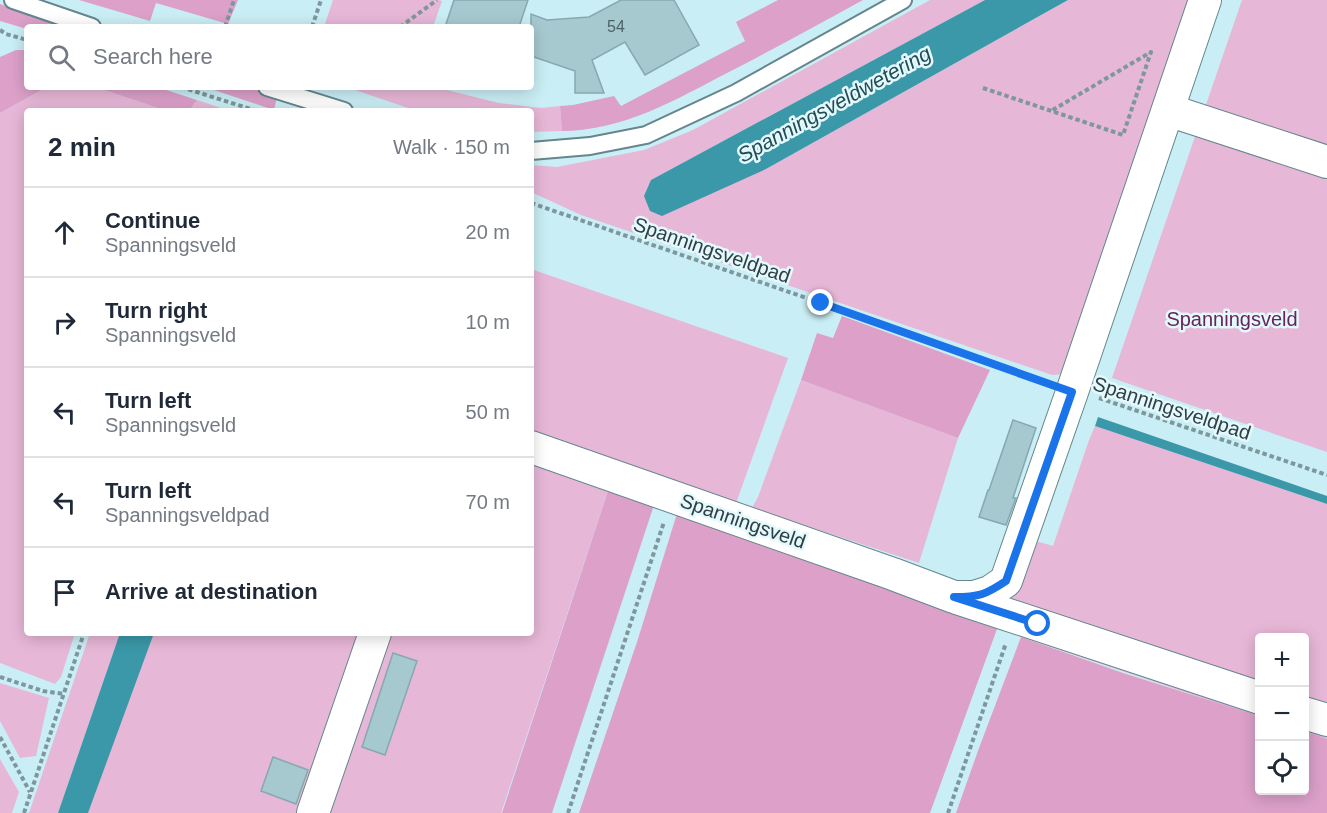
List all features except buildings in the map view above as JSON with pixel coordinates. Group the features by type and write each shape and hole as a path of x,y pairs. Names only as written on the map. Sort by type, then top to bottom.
{"street":[{"name":"Spanningsveld","path":"954,597 974,597 990,592 1006,581 1205,0"},
{"path":"1168,110 1327,162"},
{"name":"Spanningsveld","path":"534,448 954,597 1255,696"},
{"path":"313,813 374,636"},
{"path":"1309,714 1327,720"}],"lane":[{"path":"13,0 83,24"},
{"path":"534,151 590,146 646,135 736,93 903,0"},
{"path":"277,90 334,108"}],"path":[{"path":"226,24 234,0"},
{"path":"313,24 321,0"},
{"path":"404,24 437,0"},
{"path":"0,30 24,39"},
{"path":"0,38 6,34"},
{"path":"983,88 1051,111 1123,135 1151,52 1051,111"},
{"path":"190,90 248,108"},
{"name":"Spanningsveldpad","path":"534,205 1072,392 1091,396 1327,475"},
{"path":"568,813 672,496"},
{"path":"948,813 1015,617"},
{"path":"24,813 83,636"},
{"path":"0,677 43,692 64,694"},
{"path":"0,737 31,793"}],"green space":[{"path":"333,0 442,1 434,24 325,24"},
{"path":"930,0 985,0 651,180 766,169 1068,0 1193,0 1065,374 1052,375 581,215 534,193 534,165 557,167 644,150 693,130"},
{"name":"Spanningsveld","path":"1242,0 1327,0 1327,452 1112,378"},
{"path":"42,90 104,90 158,108 24,108 24,636 74,636 61,677 55,684 0,663 0,113"},
{"path":"355,90 447,90 499,103 541,108 560,106 562,131 534,132 534,108 408,108"},
{"path":"197,100 221,108 191,108"},
{"path":"534,270 788,358 735,506 611,482 501,813 87,813 149,636 534,636"},
{"path":"801,380 958,438 919,563 752,508"},
{"path":"1095,426 1327,504 1327,739 1309,733 1309,633 1255,633 1255,716 1021,637 1030,613 1007,605 1029,539 1053,546"},
{"path":"89,636 119,636 58,813 29,813"},
{"path":"0,683 49,698 36,756 20,758 0,721"},
{"path":"0,759 19,792 12,813 0,813"}],"shaded area":[{"path":"79,0 238,0 228,24 156,3 150,21"},
{"path":"778,0 863,0 690,93 649,112 607,126 562,131 560,106 614,96 621,106 745,41 736,22"},
{"path":"0,4 60,24 24,24 24,28 0,21"},
{"path":"16,50 24,50 24,90 42,90 0,113 0,57"},
{"path":"104,90 166,90 197,100 191,108 158,108"},
{"path":"214,90 256,90 277,97 274,108 268,108"},
{"path":"842,316 990,370 958,438 801,380 817,333 833,338"},
{"path":"611,482 657,496 552,813 502,813"},
{"path":"680,504 997,629 930,813 579,813 637,642"},
{"path":"1021,637 1123,673 1255,715 1255,795 1309,795 1309,732 1327,739 1327,813 956,813"}],"water":[{"name":"Spanningsveldwetering","path":"985,0 1068,0 766,169 662,216 650,211 644,196 651,180"},
{"path":"1098,417 1327,496 1327,504 1095,426"},
{"path":"119,636 153,636 88,813 58,813"}],"route":[{"path":"821,303 1072,392 1006,581 990,592 974,597 954,597 1038,624"}]}
